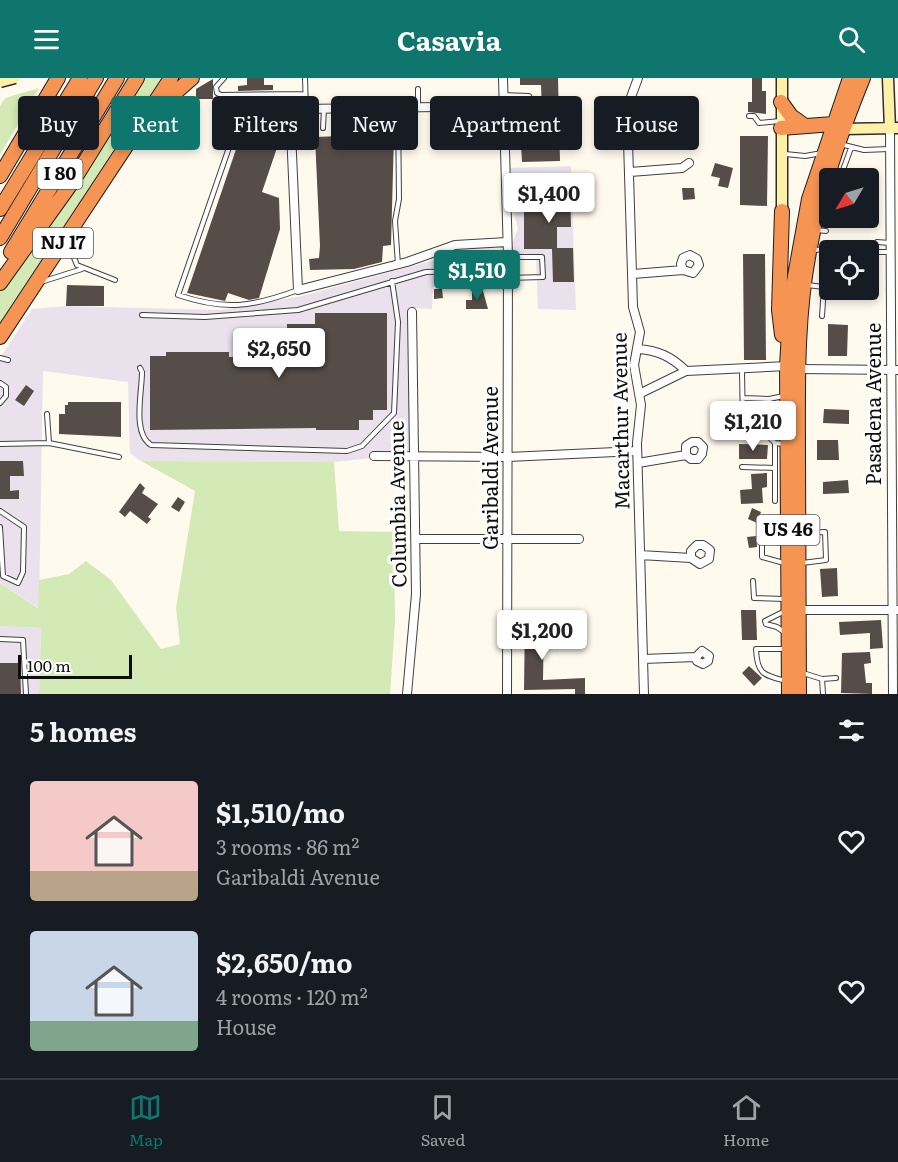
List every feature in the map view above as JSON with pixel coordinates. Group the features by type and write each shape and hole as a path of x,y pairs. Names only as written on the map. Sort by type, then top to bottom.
{"highway":[{"path":"0,87 5,78"},
{"name":"I 80","path":"0,176 58,78"},
{"name":"I 80","path":"0,209 80,78"},
{"name":"I 80","path":"0,238 96,78"},
{"name":"I 80","path":"0,269 117,78"},
{"path":"0,283 73,181 137,78"},
{"name":"NJ 17","path":"0,337 23,313 35,285 171,78"},
{"path":"108,175 152,115 192,78"},
{"name":"US 46","path":"835,168 838,126 850,78"},
{"name":"US 46","path":"792,683 793,564 798,533 790,306 797,253 822,153 863,78"},
{"path":"781,102 791,116 805,126"},
{"path":"781,124 838,126"},
{"path":"782,211 780,310 793,368"},
{"name":"US 46","path":"793,564 781,444 809,250 820,228"},
{"name":"US 46","path":"792,606 789,642 792,683 799,694"}],"street":[{"path":"0,82 15,78"},
{"name":"Garibaldi Avenue","path":"503,78 504,95"},
{"name":"Macarthur Avenue","path":"638,78 627,108 633,307 640,332 634,375 639,394 637,451 644,694"},
{"path":"782,78 782,211"},
{"name":"Pasadena Avenue","path":"888,78 894,128 890,149 895,370 893,694"},
{"path":"418,108 430,108"},
{"path":"319,109 331,109"},
{"path":"838,126 894,128"},
{"path":"292,150 298,290 398,265 455,245 507,242"},
{"name":"Garibaldi Avenue","path":"505,150 508,257 507,694"},
{"path":"630,172 682,168 689,164"},
{"path":"633,274 683,270"},
{"name":"Columbia Avenue","path":"407,694 415,619 412,312"},
{"path":"637,349 657,351 674,360 686,371"},
{"path":"639,394 686,371 793,368 895,370"},
{"path":"374,456 508,457 637,451"},
{"path":"638,463 686,455"},
{"path":"416,539 579,539"},
{"path":"640,555 691,558"},
{"path":"792,606 895,610"},
{"path":"644,659 696,657"}],"lane":[{"path":"224,78 216,87 217,93 305,94 305,78"},
{"path":"418,89 418,96"},
{"path":"504,95 529,96"},
{"path":"323,128 324,109"},
{"path":"749,116 754,116 759,123 781,124"},
{"path":"837,144 851,148 890,149"},
{"path":"840,168 851,148"},
{"path":"228,150 178,295 209,305 227,306 256,303 298,290"},
{"path":"398,150 399,199 395,221 398,265"},
{"path":"781,153 806,156 822,153"},
{"path":"67,237 69,250 77,265 115,280"},
{"path":"879,243 891,247"},
{"path":"879,251 891,247"},
{"path":"809,250 819,250"},
{"path":"142,315 205,317 298,310 392,281 437,271 543,277 542,257 508,257"},
{"path":"35,285 83,269"},
{"path":"140,368 142,372 141,431 144,441 151,445 346,451 362,446 394,413 398,322 392,281"},
{"path":"804,285 824,286 822,316"},
{"path":"0,358 8,360"},
{"path":"742,370 743,432 770,433"},
{"path":"0,383 6,387 6,396 0,402"},
{"path":"742,398 769,399 788,396"},
{"path":"769,399 772,441 781,444 775,468 775,501"},
{"path":"47,414 49,443"},
{"path":"0,444 49,443 119,457"},
{"path":"742,467 775,468"},
{"path":"0,511 24,527 23,572 18,583 3,576 0,527"},
{"path":"788,521 762,526 762,557 793,564 826,560 825,531 798,533"},
{"path":"753,581 754,598 792,606"},
{"path":"792,606 765,621 766,624 777,627 789,642 756,649 757,665 765,675 792,683 836,678"},
{"path":"0,639 23,640 26,694"},
{"path":"822,679 823,694"}],"shaded area":[{"path":"571,166 576,310 538,309 536,260 505,260 518,229 504,168"},
{"path":"469,254 494,257 496,284 433,287 432,309 412,308 413,454 334,462 141,461 130,453 128,382 43,371 39,608 0,583 0,358 32,309 66,306 222,310 302,296 442,258"},
{"path":"0,626 41,628 39,694 0,694"}],"green space":[{"path":"143,78 161,78 149,96 132,96"},
{"path":"39,88 34,96 18,96 18,124 0,155 0,106 5,98"},
{"path":"111,130 111,150 114,150 0,323 0,291 74,190"},
{"path":"141,461 334,462 339,531 394,532 395,622 390,694 39,694 41,628 0,626 0,583 38,608 39,580 69,574 86,561 111,580 161,649 180,644 176,608 195,491"}],"building":[{"path":"247,78 264,78 264,85 273,85 273,90 238,91 238,86 247,85"},
{"path":"520,78 558,78 558,96 541,96 541,85 520,85"},
{"path":"752,78 762,78 762,91 766,91 766,114 748,112 748,102 752,102"},
{"path":"213,79 212,99 200,99 200,96 196,96 196,89"},
{"path":"331,136 331,150 394,150 391,245 383,246 382,262 354,269 310,270 309,259 319,258 320,246 316,150 319,150 319,137"},
{"path":"740,136 768,136 767,206 740,205"},
{"path":"236,150 276,150 262,192 279,198 280,229 259,298 249,300 228,293 225,301 187,293"},
{"path":"521,150 560,150 560,161 522,162"},
{"path":"715,163 733,168 728,188 718,186 720,178 711,176"},
{"path":"570,183 571,227 557,227 557,248 573,248 574,282 553,282 552,249 524,249 524,184"},
{"path":"682,188 694,188 695,199 683,200"},
{"path":"743,254 765,254 766,360 744,360"},
{"path":"67,285 104,286 104,306 66,306"},
{"path":"434,289 442,289 443,298 434,299"},
{"path":"483,291 488,309 466,309 466,300 472,300 472,292"},
{"path":"315,313 387,313 387,410 373,410 373,420 359,420 359,430 316,430 316,428 150,430 150,356 166,356 166,352 229,352 229,357 245,357 245,334 287,334 287,324 315,324"},
{"path":"828,324 848,325 847,356 828,356"},
{"path":"26,385 34,391 24,406 15,400"},
{"path":"68,402 121,402 121,437 59,434 59,414 65,414 65,405 68,405"},
{"path":"747,403 764,403 765,423 747,424"},
{"path":"824,409 849,410 849,424 823,423"},
{"path":"817,440 838,440 839,460 817,460"},
{"path":"739,444 768,445 767,459 739,459"},
{"path":"0,461 23,461 24,476 10,476 10,491 19,490 19,499 0,499"},
{"path":"767,473 767,487 762,488 763,503 741,504 740,490 752,489 751,474"},
{"path":"848,480 849,493 823,494 823,482"},
{"path":"140,483 145,488 142,493 158,504 148,517 151,519 147,524 130,511 125,517 119,512"},
{"path":"178,497 185,502 179,512 171,507"},
{"path":"752,508 761,512 757,523 748,519"},
{"path":"756,536 757,547 749,548 747,537"},
{"path":"837,568 838,596 822,597 820,569"},
{"path":"741,610 756,610 757,640 742,640"},
{"path":"544,615 543,680 585,678 585,694 575,694 575,689 524,690 525,616"},
{"path":"881,620 883,648 870,649 870,633 840,635 839,622"},
{"path":"870,652 871,663 864,664 866,683 872,683 872,694 841,693 842,653"},
{"path":"0,663 20,663 21,694 0,694"},
{"path":"749,666 762,678 754,686 742,673"}]}
